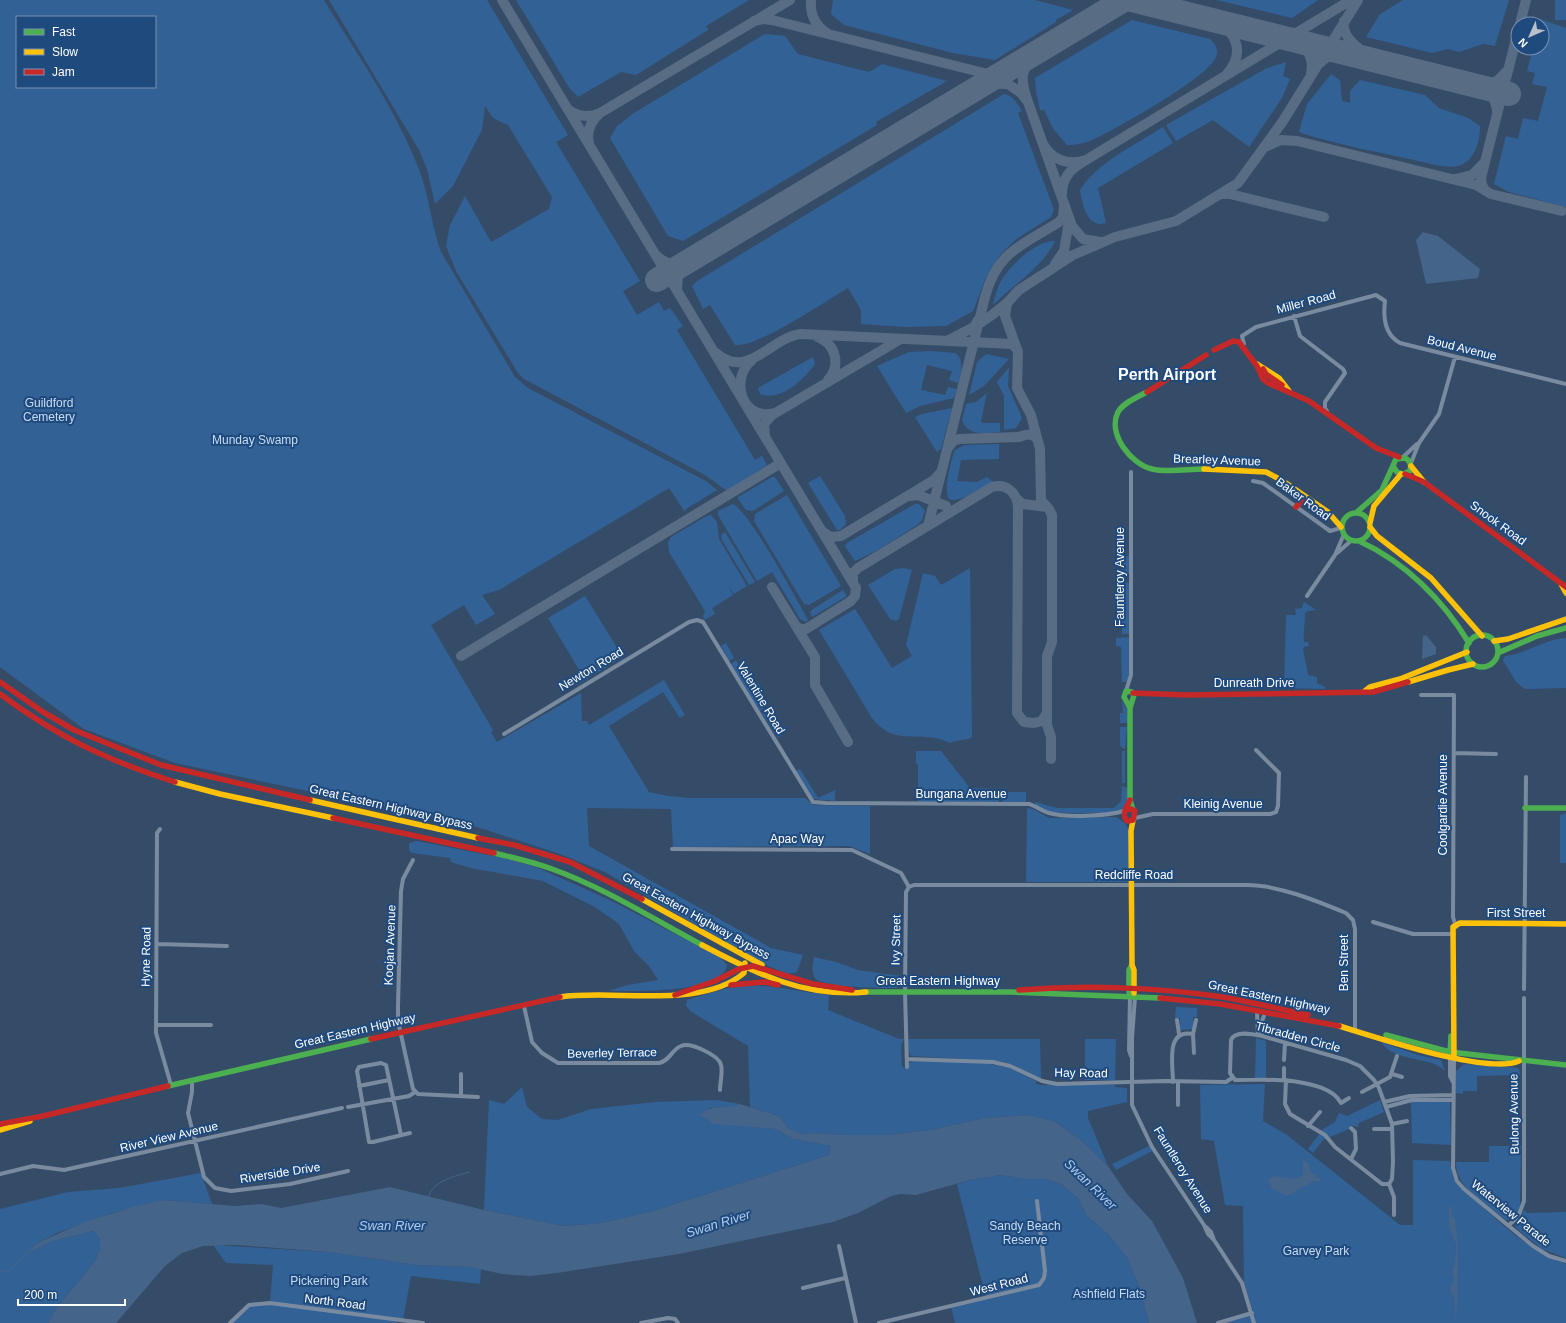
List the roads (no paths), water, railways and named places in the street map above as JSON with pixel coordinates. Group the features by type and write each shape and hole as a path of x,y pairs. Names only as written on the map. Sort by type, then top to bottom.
{"main road":[{"path":"1214,350 1233,341 1238,342 1260,369 1287,391 1309,400 1379,449 1408,458 1411,465 1410,471 1403,474 1374,506 1367,536 1359,540"},
{"name":"Brearley Avenue","path":"1206,355 1121,408 1116,417 1118,437 1124,449 1146,466 1155,469 1260,471 1278,478 1321,508 1337,520 1342,530"},
{"path":"1401,457 1394,461 1382,490 1357,512 1346,516 1342,521 1342,530 1352,540 1359,540 1371,545 1414,578 1453,620 1469,643"},
{"name":"Snook Road","path":"1411,465 1424,482"},
{"path":"1393,466 1395,471 1403,474"},
{"name":"Snook Road","path":"1403,474 1424,482 1566,587"},
{"path":"1296,507 1301,500 1304,500 1321,508"},
{"path":"1357,512 1365,516 1377,536 1431,578 1482,636 1494,641 1508,639 1566,619"},
{"name":"Snook Road","path":"1559,582 1566,594"},
{"path":"1482,636 1472,639 1469,643 1467,652 1473,664 1480,667 1493,663 1498,653 1537,636 1566,628"},
{"path":"1494,641 1498,653"},
{"name":"Dunreath Drive","path":"1365,691 1370,687 1433,667 1467,652"},
{"name":"Dunreath Drive","path":"1131,696 1143,694 1373,692 1392,688 1453,667 1473,664"},
{"name":"Great Eastern Highway Bypass","path":"0,682 43,712 74,730 161,765 430,828 514,845 570,862 619,886 725,946 771,970"},
{"name":"Great Eastern Highway Bypass","path":"0,694 37,722 70,741 120,765 158,778 242,799 382,828 533,863 566,875 745,967"},
{"name":"Fauntleroy Avenue","path":"1131,696 1130,800 1132,965 1129,970 1132,997"},
{"name":"Fauntleroy Avenue","path":"1125,811 1130,800"},
{"path":"1525,809 1566,808"},
{"path":"1525,809 1566,811"},
{"path":"1125,811 1131,816"},
{"path":"1125,811 1131,816"},
{"name":"First Street","path":"1456,925 1566,924"},
{"name":"Coolgardie Avenue","path":"1452,1056 1454,934 1452,928 1456,925"},
{"name":"Great Eastern Highway","path":"0,1130 43,1116 171,1085 400,1032 570,996 695,994 720,986 742,976 745,961 726,949 725,946"},
{"path":"726,958 731,965 731,970 728,975"},
{"name":"Great Eastern Highway","path":"675,995 695,989 745,967 753,966 771,970 813,984 866,992 1011,992 1185,1000 1355,1029"},
{"name":"Great Eastern Highway","path":"745,967 798,988 854,995 866,992"},
{"path":"720,986 765,982 798,988"},
{"name":"Great Eastern Highway","path":"1011,992 1032,988 1069,986 1132,989 1222,997 1283,1009 1452,1056 1515,1059 1566,1065"},
{"name":"Great Eastern Highway","path":"0,1124 30,1117 43,1116"}],"street":[{"name":"Miller Road","path":"1244,344 1242,336 1256,327 1376,294 1386,301"},
{"name":"Boud Avenue","path":"1386,301 1384,316 1389,334 1394,340 1400,343 1566,384"},
{"path":"1294,316 1300,336 1343,369 1345,373 1325,406 1328,412"},
{"path":"1411,465 1419,443 1440,414 1455,357"},
{"path":"1401,457 1419,443"},
{"name":"Fauntleroy Avenue","path":"1131,472 1131,696"},
{"name":"Baker Road","path":"1253,481 1257,480 1263,482 1331,531 1342,530"},
{"path":"1335,555 1342,530"},
{"path":"1307,596 1335,555 1352,540"},
{"name":"Valentine Road","path":"690,622 695,620 703,622 809,798"},
{"name":"Newton Road","path":"504,734 690,622"},
{"name":"Coolgardie Avenue","path":"1421,695 1454,695 1454,914 1456,925"},
{"name":"Kleinig Avenue","path":"1131,816 1145,814 1270,814 1276,812 1278,806 1278,773 1256,750"},
{"path":"1454,753 1496,754"},
{"path":"1524,989 1526,778"},
{"name":"Bungana Avenue","path":"809,798 813,802 821,803 1029,804 1053,814 1112,814 1131,816"},
{"name":"Bungana Avenue","path":"1112,814 1125,811"},
{"name":"Hyne Road","path":"160,829 157,833 156,1024 158,1044 171,1085"},
{"name":"Apac Way","path":"672,849 852,850 901,873 909,887"},
{"name":"Koojan Avenue","path":"413,860 403,879 401,891 398,1006 400,1032 412,1089 415,1092"},
{"name":"Redcliffe Road","path":"909,887 914,885 1265,886 1338,910 1347,914 1352,920"},
{"name":"Ivy Street","path":"907,1066 904,992 906,892 909,887"},
{"name":"Ben Street","path":"1352,920 1355,929 1355,1029"},
{"path":"1373,922 1413,934 1454,934"},
{"path":"157,944 227,946"},
{"name":"Fauntleroy Avenue","path":"1132,997 1129,1050 1132,1058 1132,1105 1152,1147 1204,1225 1208,1234 1214,1240 1242,1283 1254,1323"},
{"name":"Bulong Avenue","path":"1509,1225 1518,1217 1524,1201 1522,1061 1524,998"},
{"name":"Beverley Terrace","path":"524,1006 532,1042 542,1053 558,1063 659,1063 669,1059 677,1048 689,1045 696,1046 718,1060 721,1064 720,1090"},
{"path":"1257,1012 1260,1036"},
{"path":"1260,1036 1262,1021 1265,1013"},
{"path":"1178,1020 1179,1034 1173,1044 1178,1105"},
{"path":"1194,1053 1193,1034 1196,1020"},
{"path":"156,1024 211,1025"},
{"path":"1179,1034 1193,1034"},
{"name":"Tibradden Circle","path":"1232,1078 1230,1073 1230,1040 1232,1036 1236,1034 1260,1036 1285,1042 1346,1060 1360,1066 1376,1084 1392,1124 1393,1162 1392,1179 1389,1184"},
{"path":"1284,1060 1285,1042"},
{"path":"1362,1092 1387,1080 1392,1074 1397,1056"},
{"name":"Coolgardie Avenue","path":"1452,1056 1453,1168"},
{"name":"Hay Road","path":"907,1059 993,1062 1010,1066 1042,1081 1057,1084 1226,1082 1232,1078"},
{"path":"401,1135 386,1065 383,1062 359,1067 356,1071 369,1142 401,1135 410,1133"},
{"path":"1284,1068 1285,1104 1287,1110 1308,1126 1325,1135 1335,1147 1382,1184 1389,1184 1394,1197 1394,1215"},
{"path":"461,1074 461,1096"},
{"path":"1392,1074 1402,1077"},
{"path":"1232,1078 1238,1080 1285,1080 1330,1091 1338,1096 1342,1103 1349,1098"},
{"path":"359,1086 389,1080"},
{"path":"192,1081 192,1092 188,1113 195,1142"},
{"path":"348,1107 409,1096 415,1092 418,1094 478,1097"},
{"path":"1385,1104 1410,1096 1453,1097"},
{"name":"River View Avenue","path":"0,1174 33,1166 64,1170 342,1108"},
{"path":"1308,1126 1320,1112"},
{"path":"1392,1124 1407,1121"},
{"path":"1351,1128 1355,1132 1356,1149 1351,1159"},
{"path":"1374,1129 1392,1129"},
{"name":"Riverside Drive","path":"195,1142 204,1177 215,1188 231,1191 290,1184 348,1171"},
{"name":"Waterview Parade","path":"1453,1168 1458,1180 1464,1188 1538,1250 1549,1256 1566,1261"},
{"name":"West Road","path":"879,1323 1039,1285 1044,1278 1045,1271 1037,1201"},
{"path":"839,1246 856,1323"},
{"path":"803,1288 845,1278"},
{"name":"North Road","path":"230,1323 249,1305 270,1303 397,1321 423,1323"},
{"path":"1218,1323 1252,1313"},
{"path":"641,1323 668,1318 675,1319 678,1323"}],"water":[{"path":"1423,232 1438,236 1480,269 1478,278 1426,284 1416,240"},
{"path":"1426,635 1436,647 1436,654 1422,659 1423,636"},
{"name":"Swan River","path":"740,1104 779,1116 788,1128 801,1134 887,1135 931,1130 984,1118 1028,1115 1054,1121 1080,1139 1108,1166 1127,1194 1152,1221 1183,1278 1197,1323 1149,1323 1139,1286 1127,1258 1109,1235 1086,1215 1079,1199 1061,1184 1045,1179 1023,1179 1001,1175 970,1180 916,1195 900,1194 891,1196 858,1213 833,1222 679,1254 530,1276 502,1274 471,1267 417,1265 328,1252 236,1245 203,1246 182,1253 165,1266 116,1323 48,1323 55,1310 96,1260 100,1248 100,1239 94,1231 53,1241 26,1254 37,1243 87,1221 136,1206 163,1200 235,1206 262,1204 281,1208 390,1187 484,1210 564,1226 601,1223 653,1211 829,1155 831,1146 793,1139 776,1129 714,1124 700,1115 710,1109"},
{"path":"1303,1160 1308,1163 1311,1172 1323,1181 1314,1181 1287,1196 1273,1189 1268,1181 1270,1178 1275,1176 1296,1179 1303,1175"},
{"path":"1450,1205 1452,1208 1452,1217 1455,1218 1458,1244 1456,1323 1454,1298 1450,1289 1454,1280 1452,1272 1455,1263 1456,1244 1449,1227"}],"waterway":[{"path":"429,1196 435,1186 451,1177 469,1172"},
{"path":"0,1272 10,1270 26,1254"}],"district":[{"name":"Perth Airport","path":"1167,374"}],"park label":[{"name":"Guildford Cemetery","path":"49,410"},
{"name":"Munday Swamp","path":"255,440"},
{"name":"Sandy Beach Reserve","path":"1025,1233"},
{"name":"Garvey Park","path":"1316,1251"},
{"name":"Pickering Park","path":"329,1281"},
{"name":"Ashfield Flats","path":"1109,1294"}]}
